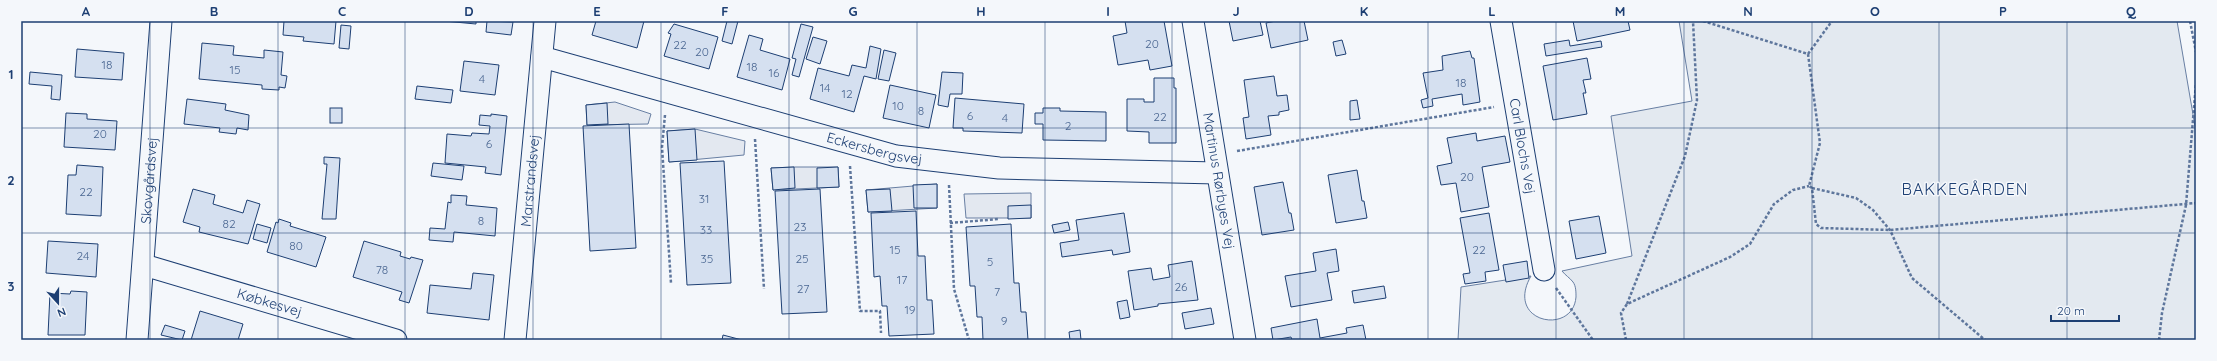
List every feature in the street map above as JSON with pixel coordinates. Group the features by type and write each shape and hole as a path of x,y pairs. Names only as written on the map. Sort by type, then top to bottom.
{"street":[{"name":"Skovgårdsvej","path":"137,340 144,264 161,21"},
{"name":"Marstrandsvej","path":"515,340 545,21"},
{"name":"Martinus Rørbyes Vej","path":"1193,21 1245,340"},
{"name":"Carl Blochs Vej","path":"1501,21 1544,270"},
{"name":"Eckersbergsvej","path":"542,57 896,156 999,168 1216,164"},
{"name":"Købkesvej","path":"144,264 396,340"}],"path":[{"path":"1626,340 1621,313 1627,304 1685,156 1697,100 1693,21"},
{"path":"1703,21 1808,54"},
{"path":"1832,21 1808,54 1820,143 1811,187 1816,224 1821,228 1890,230 2196,203"},
{"path":"2190,21 2196,52"},
{"path":"2159,340 2162,313 2186,205 2196,83"},
{"path":"671,93 662,132 671,283"},
{"path":"1216,164 1515,104"},
{"path":"753,116 764,289"},
{"path":"849,143 860,311 880,311 881,333"},
{"path":"948,162 954,289 969,340"},
{"path":"1627,304 1730,258 1750,244 1774,204 1793,190 1811,187 1856,198 1873,210 1890,230 1912,278 1985,340"},
{"path":"950,223 999,219"},
{"path":"1544,270 1593,340"}],"shaded area":[{"path":"1679,21 2177,21 2196,132 2196,340 1458,340 1461,287 1531,276 1525,292 1526,305 1533,314 1542,319 1553,320 1564,317 1572,309 1576,297 1576,289 1574,284 1562,271 1632,256 1611,116 1692,101"},
{"path":"615,102 651,114 648,124 587,125 586,105"},
{"path":"695,129 745,141 744,155 669,162 667,131"},
{"path":"838,167 839,187 773,190 771,168"},
{"path":"937,184 937,208 868,212 866,190"},
{"path":"1031,193 1031,218 966,218 964,194"}],"building":[{"path":"284,21 336,21 334,44 303,41 304,37 283,35"},
{"path":"444,21 476,21 476,24"},
{"path":"487,21 513,22 511,35 486,32"},
{"path":"596,21 644,21 637,48 592,35"},
{"path":"727,21 738,21 732,44 722,41"},
{"path":"1125,21 1164,21 1172,66 1150,70 1148,60 1118,65 1113,36 1127,33"},
{"path":"1229,21 1260,21 1263,35 1233,41"},
{"path":"1276,21 1304,21 1308,40 1271,48 1266,23"},
{"path":"1573,21 1628,21 1630,30 1577,41"},
{"path":"674,24 718,37 709,69 664,56 671,34 668,33"},
{"path":"801,24 813,27 799,77 792,75 796,59 792,58"},
{"path":"341,25 351,26 349,49 339,48"},
{"path":"749,35 763,39 760,50 790,59 782,90 737,77"},
{"path":"813,37 827,41 820,64 806,59"},
{"path":"1342,40 1346,54 1336,56 1333,42"},
{"path":"1569,40 1570,46 1601,41 1602,47 1546,56 1544,44"},
{"path":"202,43 234,46 233,55 264,58 264,50 283,52 281,75 287,76 285,88 279,87 279,90 262,89 262,85 199,79"},
{"path":"870,46 881,49 876,79 864,76 854,112 810,99 818,68 849,76 852,65 866,68"},
{"path":"77,49 124,53 122,80 75,77"},
{"path":"884,50 896,53 889,81 878,79"},
{"path":"1470,51 1472,58 1474,58 1480,102 1463,105 1462,94 1432,99 1433,106 1423,108 1421,100 1428,98 1423,73 1443,70 1442,56"},
{"path":"1587,58 1591,79 1583,80 1586,93 1583,93 1587,114 1553,120 1543,66"},
{"path":"464,61 499,65 495,95 460,91"},
{"path":"30,72 62,75 60,100 51,99 52,86 29,84"},
{"path":"942,72 963,73 962,94 950,94 948,107 938,105"},
{"path":"1274,76 1277,96 1287,95 1289,110 1279,112 1279,115 1268,116 1271,135 1246,139 1243,118 1249,117 1244,80"},
{"path":"1154,78 1174,78 1174,88 1176,88 1176,143 1149,143 1149,132 1127,131 1127,99 1144,99 1144,102 1154,102"},
{"path":"890,85 936,95 929,128 883,118"},
{"path":"417,86 453,90 451,103 415,99"},
{"path":"955,98 1024,104 1022,133 963,131 963,128 953,128"},
{"path":"187,99 226,104 225,110 249,115 248,130 237,128 236,134 219,132 220,128 184,124"},
{"path":"1357,100 1360,119 1350,120 1350,101"},
{"path":"607,103 608,124 587,125 586,105"},
{"path":"330,108 342,108 342,123 330,123"},
{"path":"1043,108 1060,108 1060,111 1106,112 1106,141 1043,140 1043,124 1035,124 1035,113 1043,113"},
{"path":"66,113 87,114 87,119 117,121 115,150 64,147"},
{"path":"491,114 507,116 501,175 485,173 486,167 445,163 447,134 471,136 472,133 489,134 490,126 479,125 480,115 491,116"},
{"path":"629,124 636,248 590,251 583,126"},
{"path":"695,129 697,160 669,162 667,131"},
{"path":"1476,133 1477,141 1505,136 1510,162 1482,167 1489,207 1461,212 1456,183 1441,185 1437,166 1452,163 1447,138"},
{"path":"324,157 340,158 336,219 322,219 327,164 324,164"},
{"path":"724,161 731,283 687,285 680,163"},
{"path":"433,163 464,166 462,180 431,176"},
{"path":"77,165 103,167 101,216 66,214 68,175 76,175"},
{"path":"794,167 795,188 773,190 771,168"},
{"path":"838,167 839,187 817,188 817,168"},
{"path":"1357,170 1362,201 1364,201 1367,218 1336,223 1328,175"},
{"path":"1283,182 1294,230 1262,235 1254,187"},
{"path":"937,184 937,208 914,208 913,185"},
{"path":"193,189 215,195 213,204 243,213 247,200 260,204 248,244 199,232 200,227 183,222"},
{"path":"820,189 827,312 782,314 775,191"},
{"path":"890,189 892,211 868,212 866,190"},
{"path":"451,195 467,196 466,205 497,208 495,236 454,232 453,242 429,240 430,228 445,229 448,202 451,203"},
{"path":"1031,205 1031,218 1008,219 1008,206"},
{"path":"916,211 918,256 925,256 927,300 932,300 934,334 889,336 887,306 882,306 880,276 874,277 871,213"},
{"path":"1124,213 1130,252 1113,255 1112,250 1062,257 1060,243 1079,240 1076,220"},
{"path":"1489,213 1499,270 1485,272 1486,281 1465,284 1463,274 1470,273 1460,218"},
{"path":"1599,216 1606,253 1576,259 1569,221"},
{"path":"279,219 291,223 290,226 326,237 316,267 267,252 276,222 278,223"},
{"path":"1068,222 1070,230 1054,233 1052,225"},
{"path":"257,224 271,228 267,243 253,239"},
{"path":"1011,224 1014,283 1019,283 1021,312 1026,312 1028,340 983,340 982,317 977,317 975,286 970,286 966,227"},
{"path":"48,241 98,244 96,277 46,273"},
{"path":"364,241 401,252 400,256 410,259 411,257 423,260 409,303 399,300 402,292 353,277"},
{"path":"1336,249 1339,271 1327,273 1332,300 1291,307 1285,276 1316,271 1313,253"},
{"path":"1192,261 1198,300 1158,304 1158,306 1134,310 1128,271 1151,268 1153,280 1170,277 1168,265"},
{"path":"1527,261 1529,278 1506,282 1503,265"},
{"path":"473,273 494,275 489,320 427,313 430,285 471,289"},
{"path":"1384,286 1386,298 1354,303 1352,291"},
{"path":"71,291 87,292 85,335 48,335 50,293 70,294"},
{"path":"1127,300 1130,317 1120,319 1117,302"},
{"path":"1211,308 1214,324 1185,329 1182,313"},
{"path":"200,311 243,324 238,340 191,340"},
{"path":"1317,319 1320,338 1347,333 1346,328 1363,325 1366,340 1292,340 1291,337 1273,340 1271,328"},
{"path":"165,325 185,331 182,340 161,335"},
{"path":"1080,330 1081,340 1070,340 1069,332"},
{"path":"723,335 742,340 722,340"}],"district":[{"name":"BAKKEGÅRDEN","path":"1965,189"}]}
